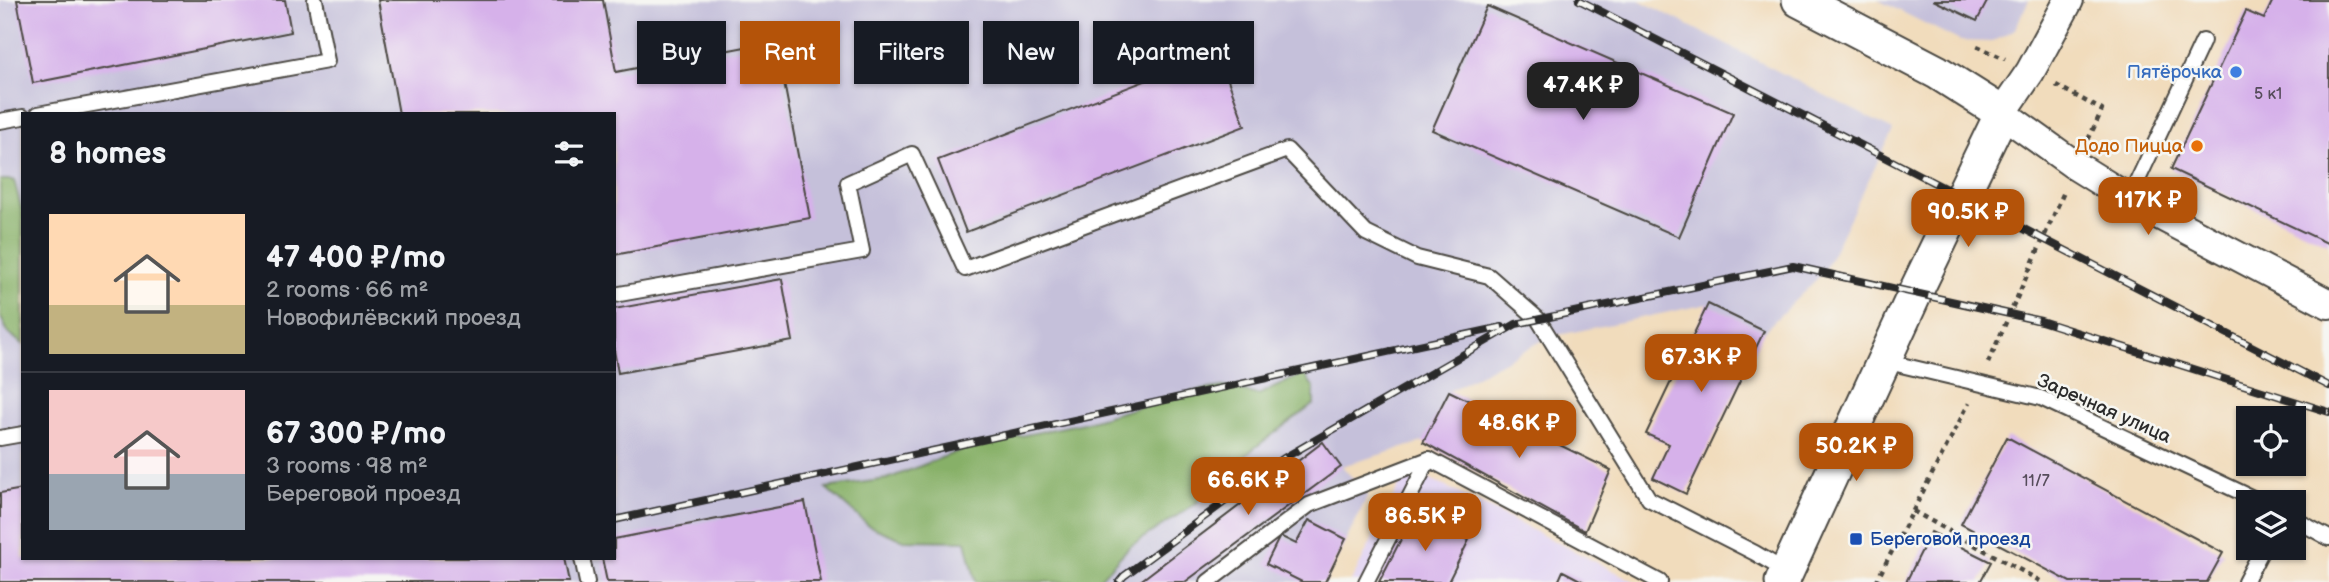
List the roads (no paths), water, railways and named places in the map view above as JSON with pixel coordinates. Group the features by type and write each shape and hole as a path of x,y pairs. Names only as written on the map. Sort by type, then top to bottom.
{"street":[{"path":"1799,0 1937,72 2129,200 2329,304"},
{"path":"1784,577 2002,113 2030,72 2069,0"}],"lane":[{"path":"49,112 327,61 315,0"},
{"path":"2129,200 2203,41"},
{"path":"0,121 21,117"},
{"path":"616,295 862,251 849,183 912,154 965,269 1287,150 1366,233 1417,258 1489,276 1538,319 1649,499 1755,553 1784,577"},
{"name":"Заречная улица","path":"1884,361 2042,398 2236,490"},
{"path":"0,438 21,433"},
{"path":"1366,582 1429,459"},
{"path":"1208,582 1309,505 1429,459 1660,582"},
{"path":"2306,526 2329,538"},
{"path":"582,560 587,582"},
{"path":"2245,582 2257,560"}],"railway":[{"path":"1579,0 2329,386"},
{"path":"1119,582 1284,458 1516,324 1793,266 2041,321 2329,412"},
{"path":"616,520 1502,327"}],"place":[{"name":"Пятёрочка","path":"2236,72"},
{"name":"Додо Пицца","path":"2197,146"},
{"name":"Береговой проезд","path":"1856,539"}]}
